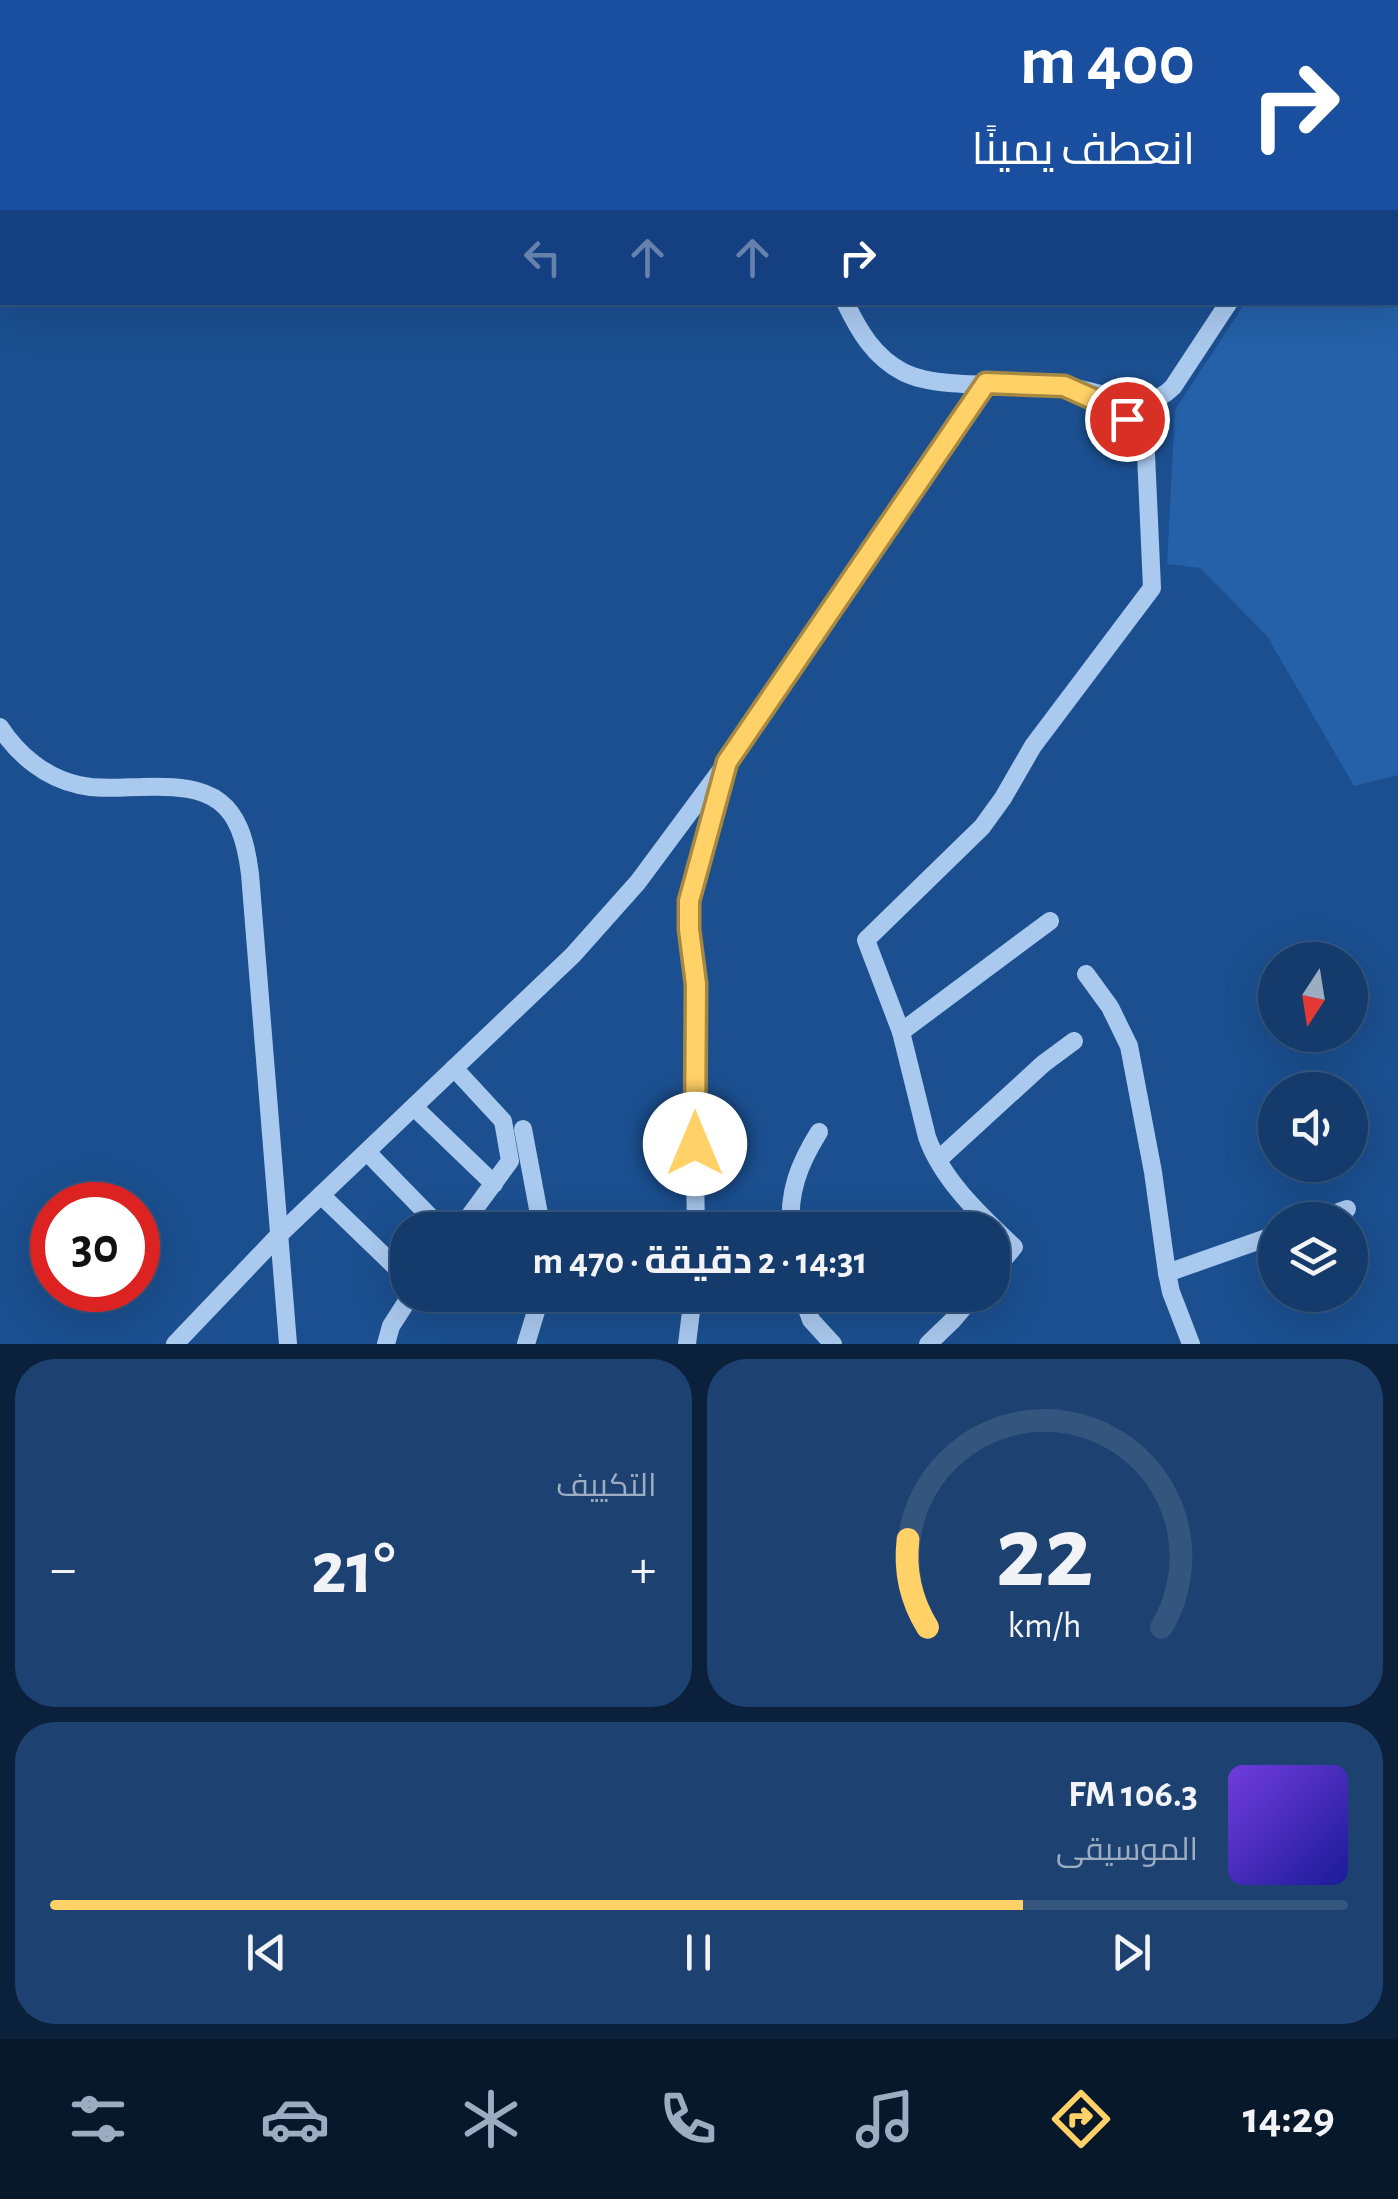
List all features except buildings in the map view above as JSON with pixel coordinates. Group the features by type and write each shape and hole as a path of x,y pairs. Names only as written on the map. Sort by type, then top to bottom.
{"street":[{"path":"847,305 873,349 903,372 936,382 1064,386 1144,401 1166,394 1182,377 1227,305"},
{"path":"174,1344 321,1195 573,955 638,882 727,762 986,383"},
{"path":"979,1212 938,1160 927,1136 901,1032 866,940 982,827 1033,746 1152,588 1145,432 1109,406 1064,386"},
{"path":"0,727 24,756 60,780 91,787 199,790 223,804 240,827 250,874 288,1344"},
{"path":"696,1212 696,984 689,901 727,762"},
{"path":"901,1032 1050,921"},
{"path":"1086,974 1130,1046 1146,1126 1166,1273 1191,1344"},
{"path":"938,1160 1042,1064 1074,1041"},
{"path":"454,1068 503,1121 510,1161 473,1212"},
{"path":"414,1106 494,1184"},
{"path":"523,1129 539,1212"},
{"path":"790,1212 795,1178 818,1132"},
{"path":"367,1152 425,1212"},
{"path":"321,1195 390,1262"},
{"path":"1166,1273 1258,1240"},
{"path":"386,1344 401,1312"},
{"path":"526,1344 536,1312"},
{"path":"687,1344 691,1312"},
{"path":"809,1312 833,1344"},
{"path":"928,1344 960,1312"}],"shaded area":[{"path":"1244,305 1398,305 1398,775 1354,786 1267,636 1200,568 1167,564 1175,410"}],"route":[{"path":"695,1144 696,984 689,901 727,762 986,383 1064,386 1109,406 1127,419"}]}
